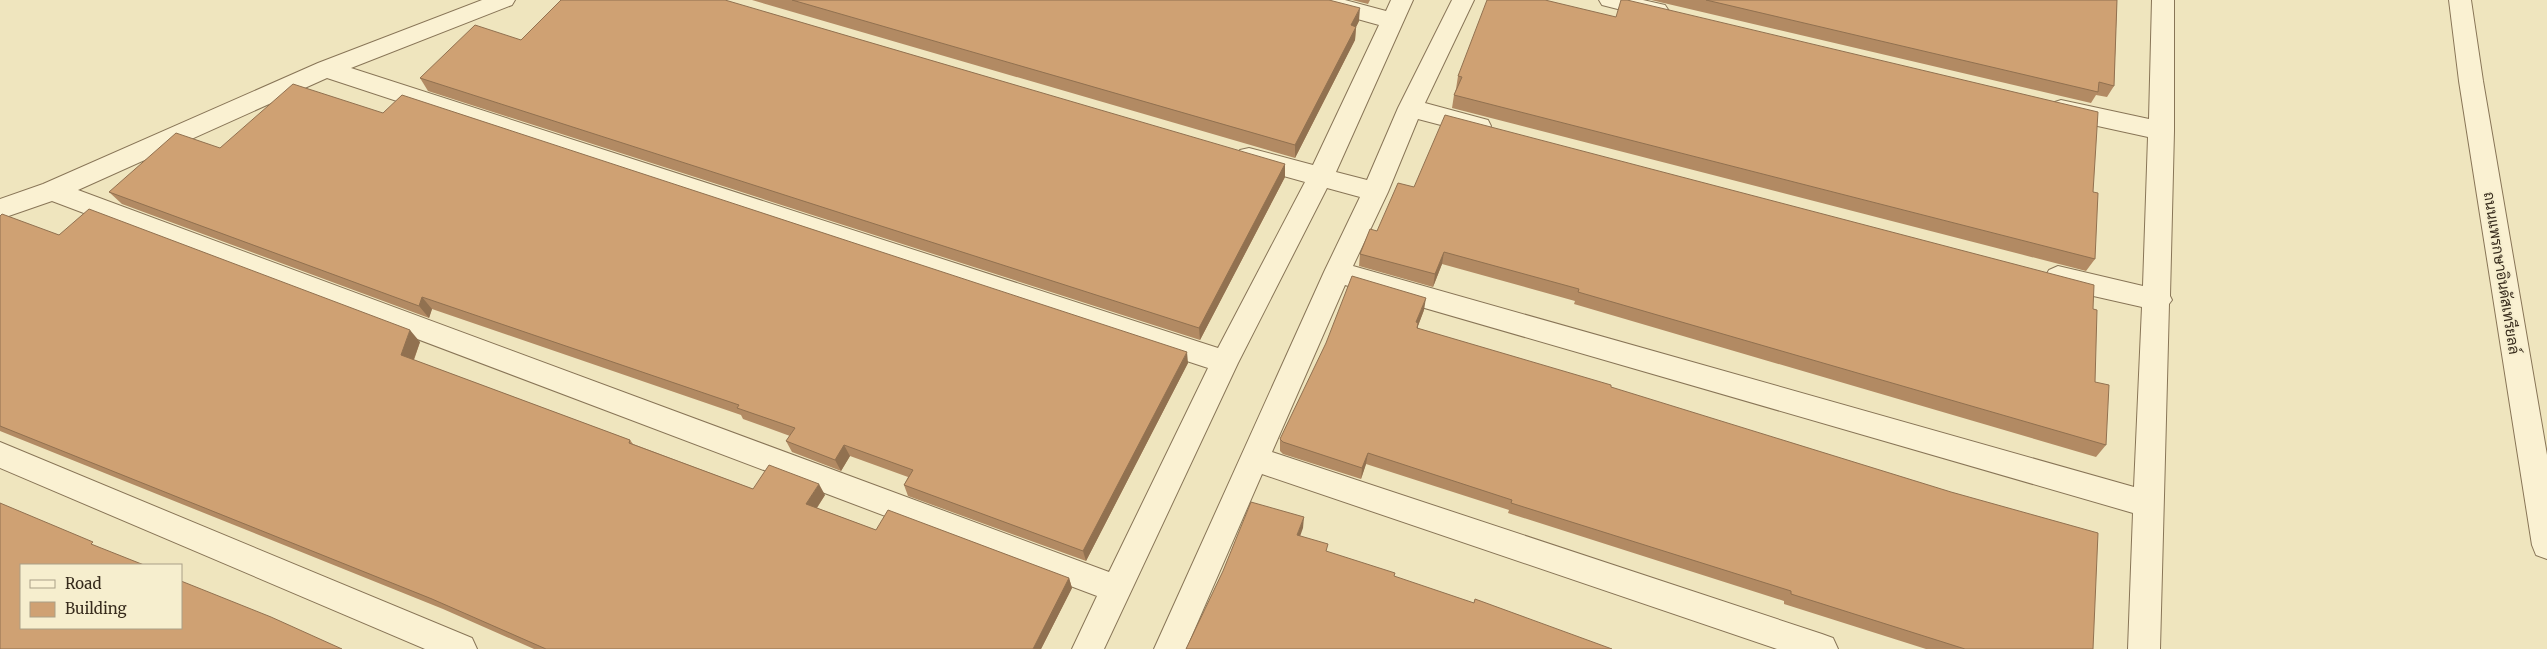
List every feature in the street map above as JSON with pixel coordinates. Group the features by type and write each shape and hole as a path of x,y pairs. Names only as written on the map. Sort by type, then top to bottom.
{"street":[{"path":"0,209 52,191 326,69 504,0"},
{"path":"1088,649 1225,362 1320,178 1396,10 1315,0"},
{"path":"1170,649 1337,272 1376,192 1410,108 1463,0"},
{"path":"1610,0 1677,16"},
{"path":"2144,649 2150,430 2158,300 2163,0"},
{"name":"ถนนแพรกษาอินดัสเทรียลล์","path":"2460,0 2471,81 2547,545"},
{"path":"326,69 1225,362"},
{"path":"2039,104 2162,131"},
{"path":"1410,108 1497,131"},
{"path":"1225,150 1320,178 1376,192"},
{"path":"52,191 1116,589"},
{"path":"1337,272 2148,504"},
{"path":"2038,272 2158,300"},
{"path":"0,454 461,649"},
{"path":"1254,459 1822,649"}],"building":[{"path":"561,0 725,0 1285,164 1199,328 420,78 475,25 521,40"},
{"path":"792,0 1329,0 1360,8 1351,25 1356,27 1295,145"},
{"path":"1487,0 1545,0 1616,17 1621,0 1627,0 2098,112 2093,192 2098,193 2095,259 1454,95 1462,77 1458,76"},
{"path":"1706,0 2117,0 2114,86 2099,82 2098,92"},
{"path":"293,84 383,113 402,95 1187,352 1083,551 904,485 913,470 844,445 835,460 786,441 795,428 737,408 739,405 422,297 419,306 109,192 176,133 220,148"},
{"path":"1445,115 2094,285 2093,309 2097,310 2095,382 2109,385 2106,445 1578,292 1579,289 1444,252 1435,274 1360,254 1370,229 1377,231 1398,183 1414,187"},
{"path":"89,209 410,330 401,355 630,440 629,443 753,489 769,465 819,484 806,504 876,530 888,510 1069,578 1033,649 546,649 432,599 0,426 0,216 2,214 59,235"},
{"path":"1352,276 1426,298 1416,322 1418,323 1417,328 1611,385 1611,387 1951,492 2098,533 2093,649 1965,649 1791,594 1791,591 1511,503 1512,500 1368,453 1362,468 1283,442 1280,439 1326,343"},
{"path":"1251,502 1304,517 1297,535 1328,544 1326,551 1395,573 1394,576 1474,603 1475,599 1612,649 1186,649 1223,571"},
{"path":"0,503 93,542 91,544 141,564 20,564 20,629 182,629 182,581 271,617 342,649 0,649"}]}
